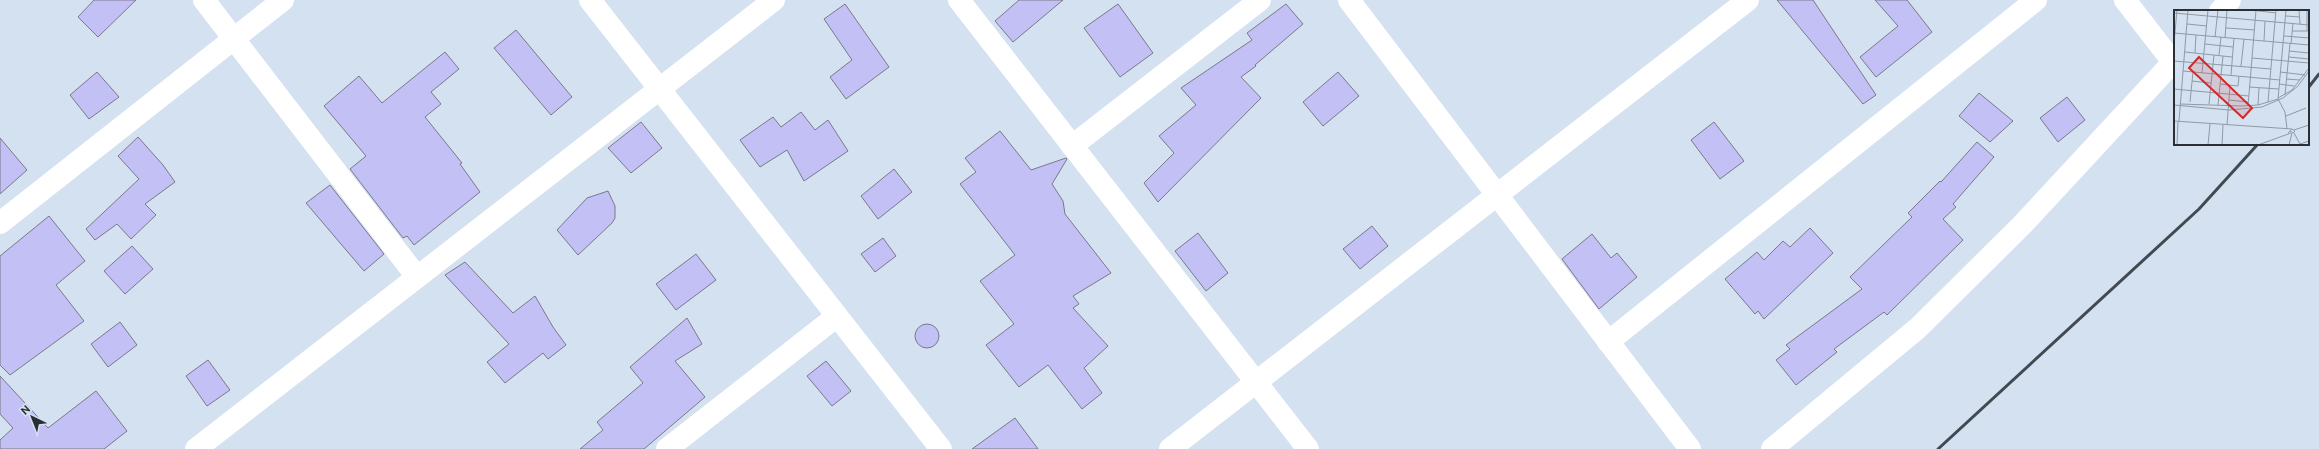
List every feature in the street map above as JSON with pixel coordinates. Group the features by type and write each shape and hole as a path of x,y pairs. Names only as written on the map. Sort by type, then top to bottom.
{"street":[{"path":"204,0 417,277"},
{"path":"0,223 283,0"},
{"path":"590,0 941,449"},
{"path":"196,449 774,0"},
{"path":"959,0 1308,449"},
{"path":"1072,146 1260,0"},
{"path":"1349,0 1690,449"},
{"path":"1170,449 1748,0"},
{"path":"1608,342 2036,0"},
{"path":"1772,449 1918,328 2022,225 2174,61 2125,0"},
{"path":"2221,10 2230,0"},
{"path":"667,449 837,316"}],"building":[{"path":"94,0 136,0 98,37 78,17"},
{"path":"1019,0 1063,0 1013,42 995,21"},
{"path":"1777,0 1813,0 1876,95 1863,104"},
{"path":"1875,0 1907,0 1932,32 1876,77 1860,57 1898,26"},
{"path":"845,4 889,67 846,99 830,77 852,60 824,19"},
{"path":"1118,4 1153,53 1120,77 1084,28"},
{"path":"1286,4 1303,24 1255,65 1256,66 1241,77 1261,98 1158,202 1144,183 1174,153 1159,136 1196,105 1181,88 1252,40 1247,33"},
{"path":"516,30 572,97 551,115 494,48"},
{"path":"445,52 459,69 431,92 441,104 425,117 462,163 460,164 480,192 414,245 407,236 403,238 350,169 366,156 324,106 359,76 382,103"},
{"path":"97,72 119,97 89,119 70,95"},
{"path":"1338,72 1359,96 1323,126 1303,102"},
{"path":"1979,93 2013,121 1990,142 1959,116"},
{"path":"2067,97 2085,120 2058,142 2040,118"},
{"path":"801,112 815,130 828,120 848,151 804,181 787,150 760,167 740,140 773,117 781,127"},
{"path":"641,122 662,148 631,173 608,148"},
{"path":"1714,122 1744,161 1720,179 1691,140"},
{"path":"1000,131 1031,170 1066,158 1067,159 1052,184 1063,201 1065,214 1111,273 1073,296 1079,304 1073,308 1108,346 1084,368 1102,393 1082,409 1048,365 1019,387 986,345 1014,324 980,281 1015,255 960,184 976,172 965,158"},
{"path":"138,137 163,165 175,182 145,204 156,215 131,239 117,224 95,240 86,229 139,179 118,156"},
{"path":"0,138 27,170 0,194"},
{"path":"1977,142 1994,157 1953,204 1956,207 1943,219 1963,240 1887,315 1884,312 1834,349 1837,352 1796,385 1776,360 1790,349 1786,345 1862,289 1850,277 1912,217 1908,213 1940,181 1941,182"},
{"path":"894,169 912,192 878,219 861,196"},
{"path":"330,185 384,254 364,271 306,203"},
{"path":"608,191 615,206 615,218 612,223 578,255 557,230 587,198"},
{"path":"49,216 85,261 56,285 84,321 10,375 0,365 0,256"},
{"path":"1372,226 1388,246 1360,269 1343,249"},
{"path":"1810,228 1833,253 1764,319 1758,311 1755,314 1725,279 1757,252 1764,260 1783,241 1790,247"},
{"path":"1198,233 1228,273 1206,291 1175,251"},
{"path":"1592,234 1611,258 1617,253 1637,277 1599,309 1562,259"},
{"path":"883,238 896,256 875,272 861,254"},
{"path":"132,246 153,269 125,294 104,271"},
{"path":"696,254 716,280 676,310 656,284"},
{"path":"465,262 513,313 535,296 553,327 566,345 548,359 543,353 505,383 487,362 509,344 445,275"},
{"path":"687,318 702,344 675,361 705,397 644,449 580,449 603,430 597,422 643,383 630,367"},
{"path":"120,322 137,345 108,367 91,344"},
{"path":"927,324 932,325 938,331 938,341 932,347 927,348 922,347 916,341 915,336 916,331 922,325"},
{"path":"208,360 230,390 207,406 186,376"},
{"path":"826,361 851,391 832,406 807,376"},
{"path":"0,376 48,428 96,391 127,431 104,449 0,449 0,440 13,428 0,414"},
{"path":"1015,418 1038,449 972,449"}],"railway":[{"path":"2309,87 2319,74"},
{"path":"1938,449 2199,209 2257,145"}]}
